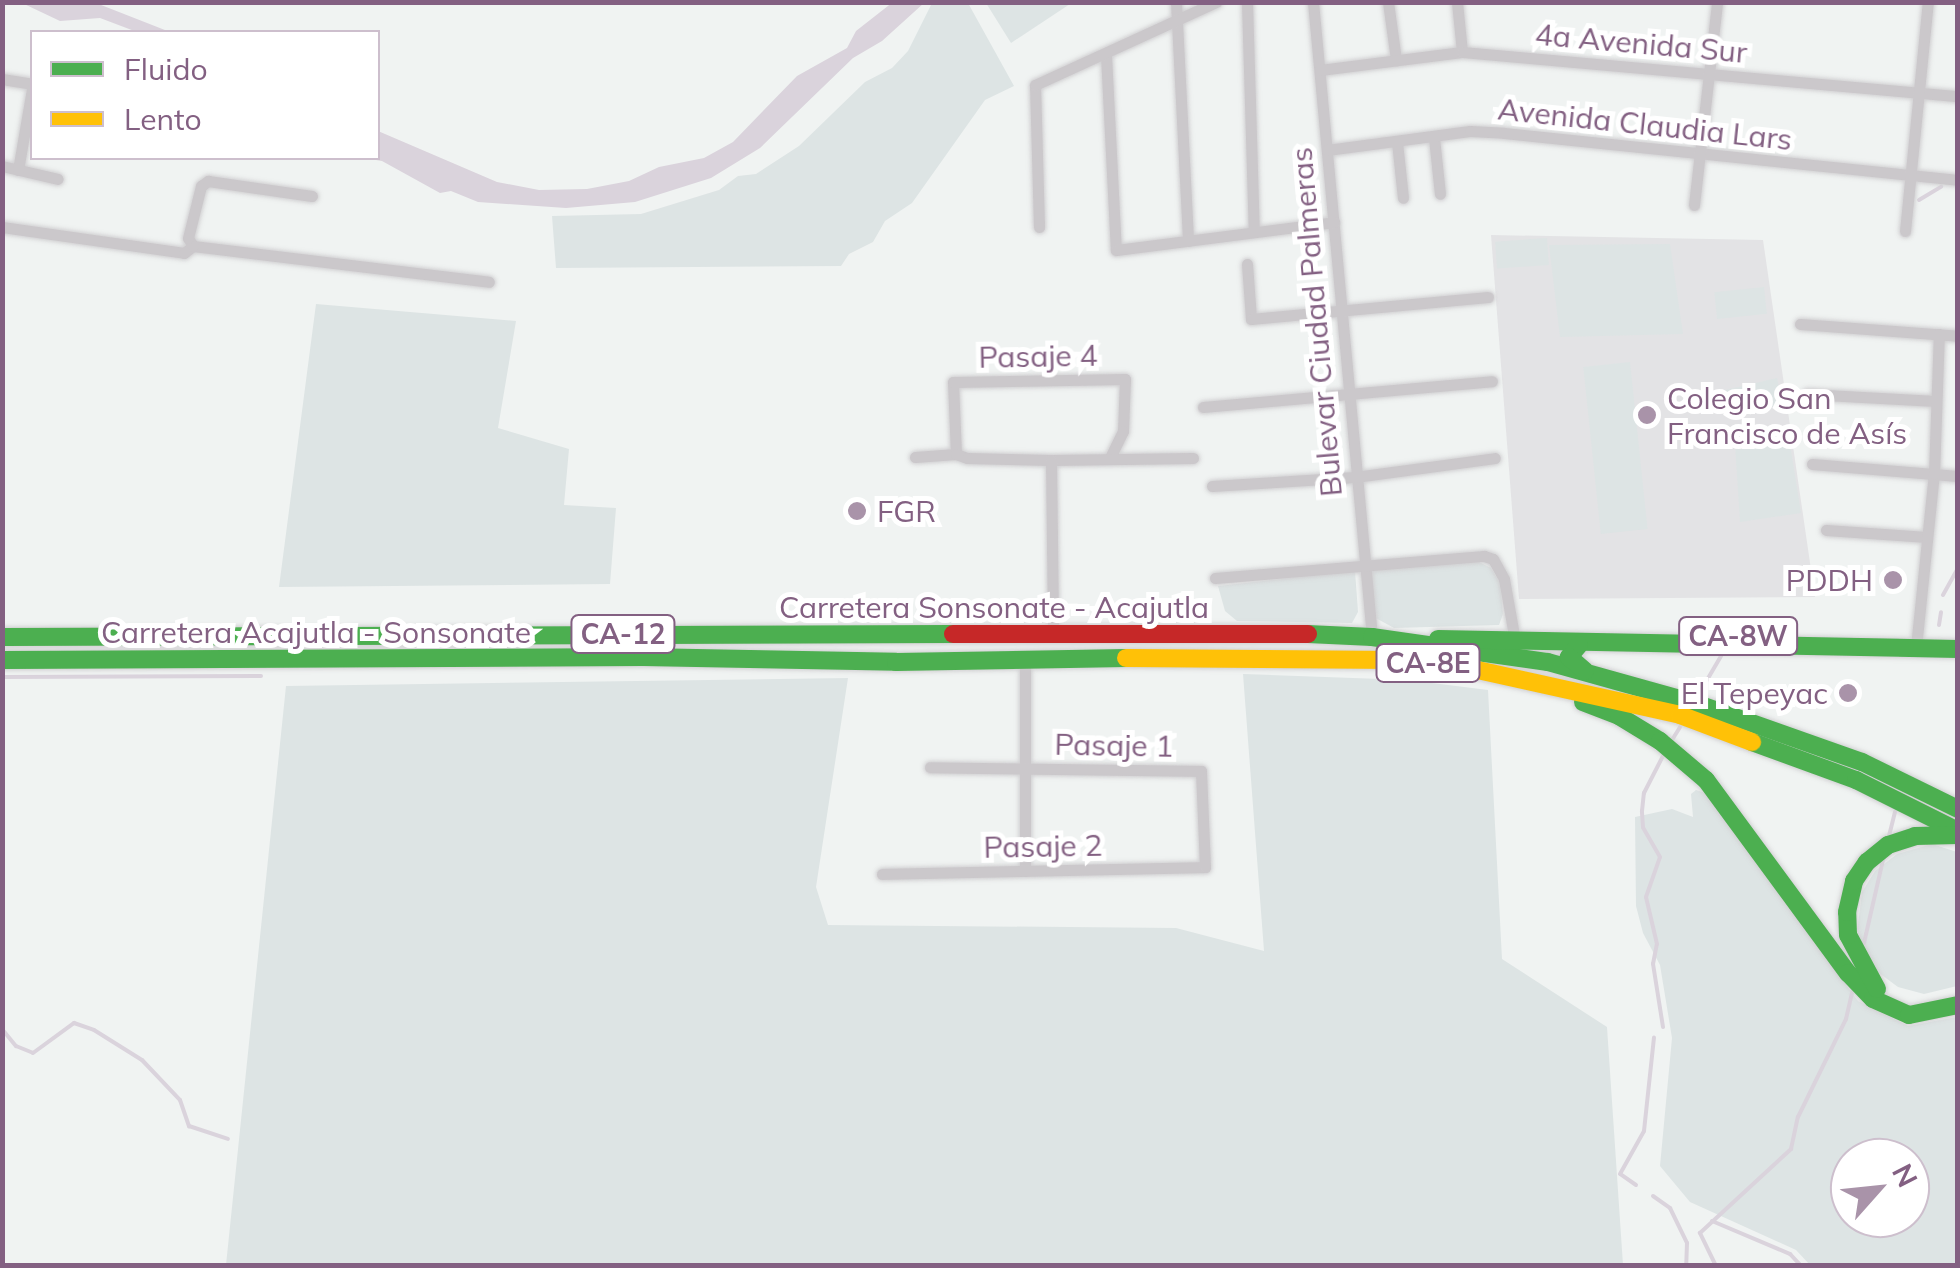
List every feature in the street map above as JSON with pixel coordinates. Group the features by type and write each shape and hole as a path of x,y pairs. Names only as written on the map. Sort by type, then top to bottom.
{"main road":[{"name":"Carretera Sonsonate - Acajutla","path":"2,637 1243,634 1372,637 1454,646 1592,674 1780,730 1862,762 1958,809"},
{"name":"CA-8W","path":"1517,641 1591,635 1917,643 1958,649"},
{"name":"CA-8W","path":"1372,637 1579,644 1917,643 1958,639"},
{"path":"1579,644 1569,657 1575,666 1592,674"},
{"name":"Carretera Sonsonate - Acajutla","path":"1230,656 1464,667 1680,714 1856,780 1958,833"},
{"name":"Carretera Acajutla - Sonsonate","path":"2,660 1025,660 1230,656"},
{"path":"1416,662 1567,696 1619,716 1648,734 1706,780 1848,973 1873,999 1909,1015 1958,1005"},
{"path":"1958,833 1915,836 1881,850 1854,881 1847,912 1853,948 1878,990 1910,1003 1944,1002 1958,995"}],"street":[{"path":"1176,2 1174,22 1188,241"},
{"path":"1039,228 1035,85 1216,2"},
{"path":"1247,2 1254,232"},
{"name":"Bulevar Ciudad Palmeras","path":"1314,2 1362,564 1372,637"},
{"path":"1388,2 1396,60"},
{"path":"1457,2 1462,52"},
{"path":"1694,205 1696,156 1717,2"},
{"path":"1906,231 1928,2"},
{"name":"4a Avenida Sur","path":"1320,70 1462,52 1958,96"},
{"path":"1106,55 1116,250 1334,222"},
{"path":"2,79 30,86"},
{"path":"18,170 30,98"},
{"name":"Avenida Claudia Lars","path":"1327,150 1470,132 1504,133 1696,156 1958,180"},
{"path":"1434,138 1440,194"},
{"path":"1397,142 1403,198"},
{"path":"2,166 58,179"},
{"path":"192,246 188,238 201,186 208,182 312,196"},
{"path":"2,227 184,253 192,246 489,282"},
{"path":"1247,264 1252,319 1488,297"},
{"path":"1800,324 1958,336"},
{"path":"1917,643 1934,474 1939,334"},
{"name":"Pasaje 4","path":"956,454 952,382 1125,379 1123,431 1110,458"},
{"path":"1203,407 1492,380"},
{"path":"1807,394 1936,401"},
{"path":"914,457 956,454 967,458 1051,460 1193,458"},
{"path":"1212,486 1355,477 1495,458"},
{"path":"1051,460 1052,636"},
{"path":"1812,464 1958,476"},
{"path":"1826,530 1928,537"},
{"path":"1215,578 1484,556 1492,560 1504,579 1517,641"},
{"path":"1025,660 1026,871"},
{"name":"Pasaje 1","path":"930,767 1201,771 1206,867"},
{"name":"Pasaje 2","path":"882,874 1206,867"}],"shaded area":[{"path":"893,2 924,3 882,41 853,58 760,148 711,178 635,202 566,208 478,202 451,191 440,193 376,160 380,160 380,132 497,182 539,190 587,189 629,181 659,167 704,158 733,142 797,76 847,48 856,31"},
{"path":"986,2 1073,2 1011,43 986,3"},
{"path":"22,3 96,3 165,30 132,30 100,18 60,21"},
{"path":"932,3 968,3 1014,86 985,100 912,203 885,221 873,242 849,254 841,266 556,268 552,216 641,214 719,190 738,176 756,174 799,146 865,82 892,68 908,51"},
{"name":"Colegio San Francisco de Asís","path":"1491,235 1763,240 1815,597 1519,599"},
{"path":"1547,238 1549,265 1497,269 1495,242"},
{"path":"1670,244 1683,334 1560,337 1549,245"},
{"path":"1764,287 1767,314 1717,319 1714,292"},
{"path":"316,304 516,321 498,428 569,449 564,505 616,508 610,584 279,587"},
{"path":"1630,362 1648,529 1601,534 1583,367"},
{"path":"1777,378 1783,404 1730,416 1724,390"},
{"path":"1789,438 1801,513 1740,522 1735,444"},
{"path":"1479,562 1491,568 1500,583 1503,614 1499,625 1394,628 1374,617 1368,569"},
{"path":"1355,571 1358,612 1352,623 1237,621 1225,611 1218,586"},
{"path":"1243,674 1408,680 1488,690 1502,959 1607,1027 1623,1265 226,1265 286,686 848,678 816,887 828,925 1176,928 1264,951"},
{"path":"1696,790 1705,793 1858,1001 1908,1026 1957,1017 1957,1265 1810,1265 1796,1250 1690,1202 1660,1166 1672,1038 1660,965 1643,933 1636,906 1635,817 1672,809 1693,817 1691,794"},
{"path":"1932,844 1957,852 1957,986 1924,994 1898,987 1875,970 1857,932 1862,892 1875,871 1897,854"}],"waterway":[{"path":"1919,200 1941,187"},
{"path":"1943,595 1958,568"},
{"path":"1939,625 1941,612"},
{"path":"1700,692 1721,656"},
{"path":"2,677 261,676"},
{"path":"1672,740 1680,727"},
{"path":"1663,1027 1653,964 1657,944 1646,897 1660,857 1643,827 1642,811 1644,793 1664,754"},
{"path":"1889,836 1895,812"},
{"path":"1864,943 1883,860"},
{"path":"1716,1266 1700,1233 1791,1149 1798,1117 1846,1019 1853,989"},
{"path":"2,1029 16,1046 33,1053 74,1023 94,1030 142,1060 180,1100 189,1126 228,1139"},
{"path":"1636,1185 1620,1174 1644,1131 1654,1038"},
{"path":"1653,1196 1670,1208 1687,1243 1686,1266"},
{"path":"1712,1221 1790,1254 1801,1266"}],"traffic: fast":[{"path":"2,637 953,634"},
{"path":"1308,634 1372,637 1548,662 1695,703 1862,762 1958,809"},
{"path":"1438,639 1958,649"},
{"path":"1579,645 1569,657 1585,671"},
{"path":"2,660 643,657 896,662 1126,658"},
{"path":"1583,702 1619,716 1660,741 1706,780 1848,973 1873,999 1909,1015 1958,1005"},
{"path":"1752,742 1856,780 1958,831"},
{"path":"1877,989 1848,935 1847,912 1854,881 1867,862 1888,845 1915,836 1958,835"}],"traffic: slow":[{"path":"1126,658 1398,660 1464,667 1680,715 1752,742"}],"traffic: jam":[{"path":"953,634 1308,634"}],"place":[{"name":"Colegio San Francisco de Asís","path":"1647,415"},
{"name":"FGR","path":"857,511"},
{"name":"PDDH","path":"1893,580"},
{"name":"El Tepeyac","path":"1848,693"}]}
